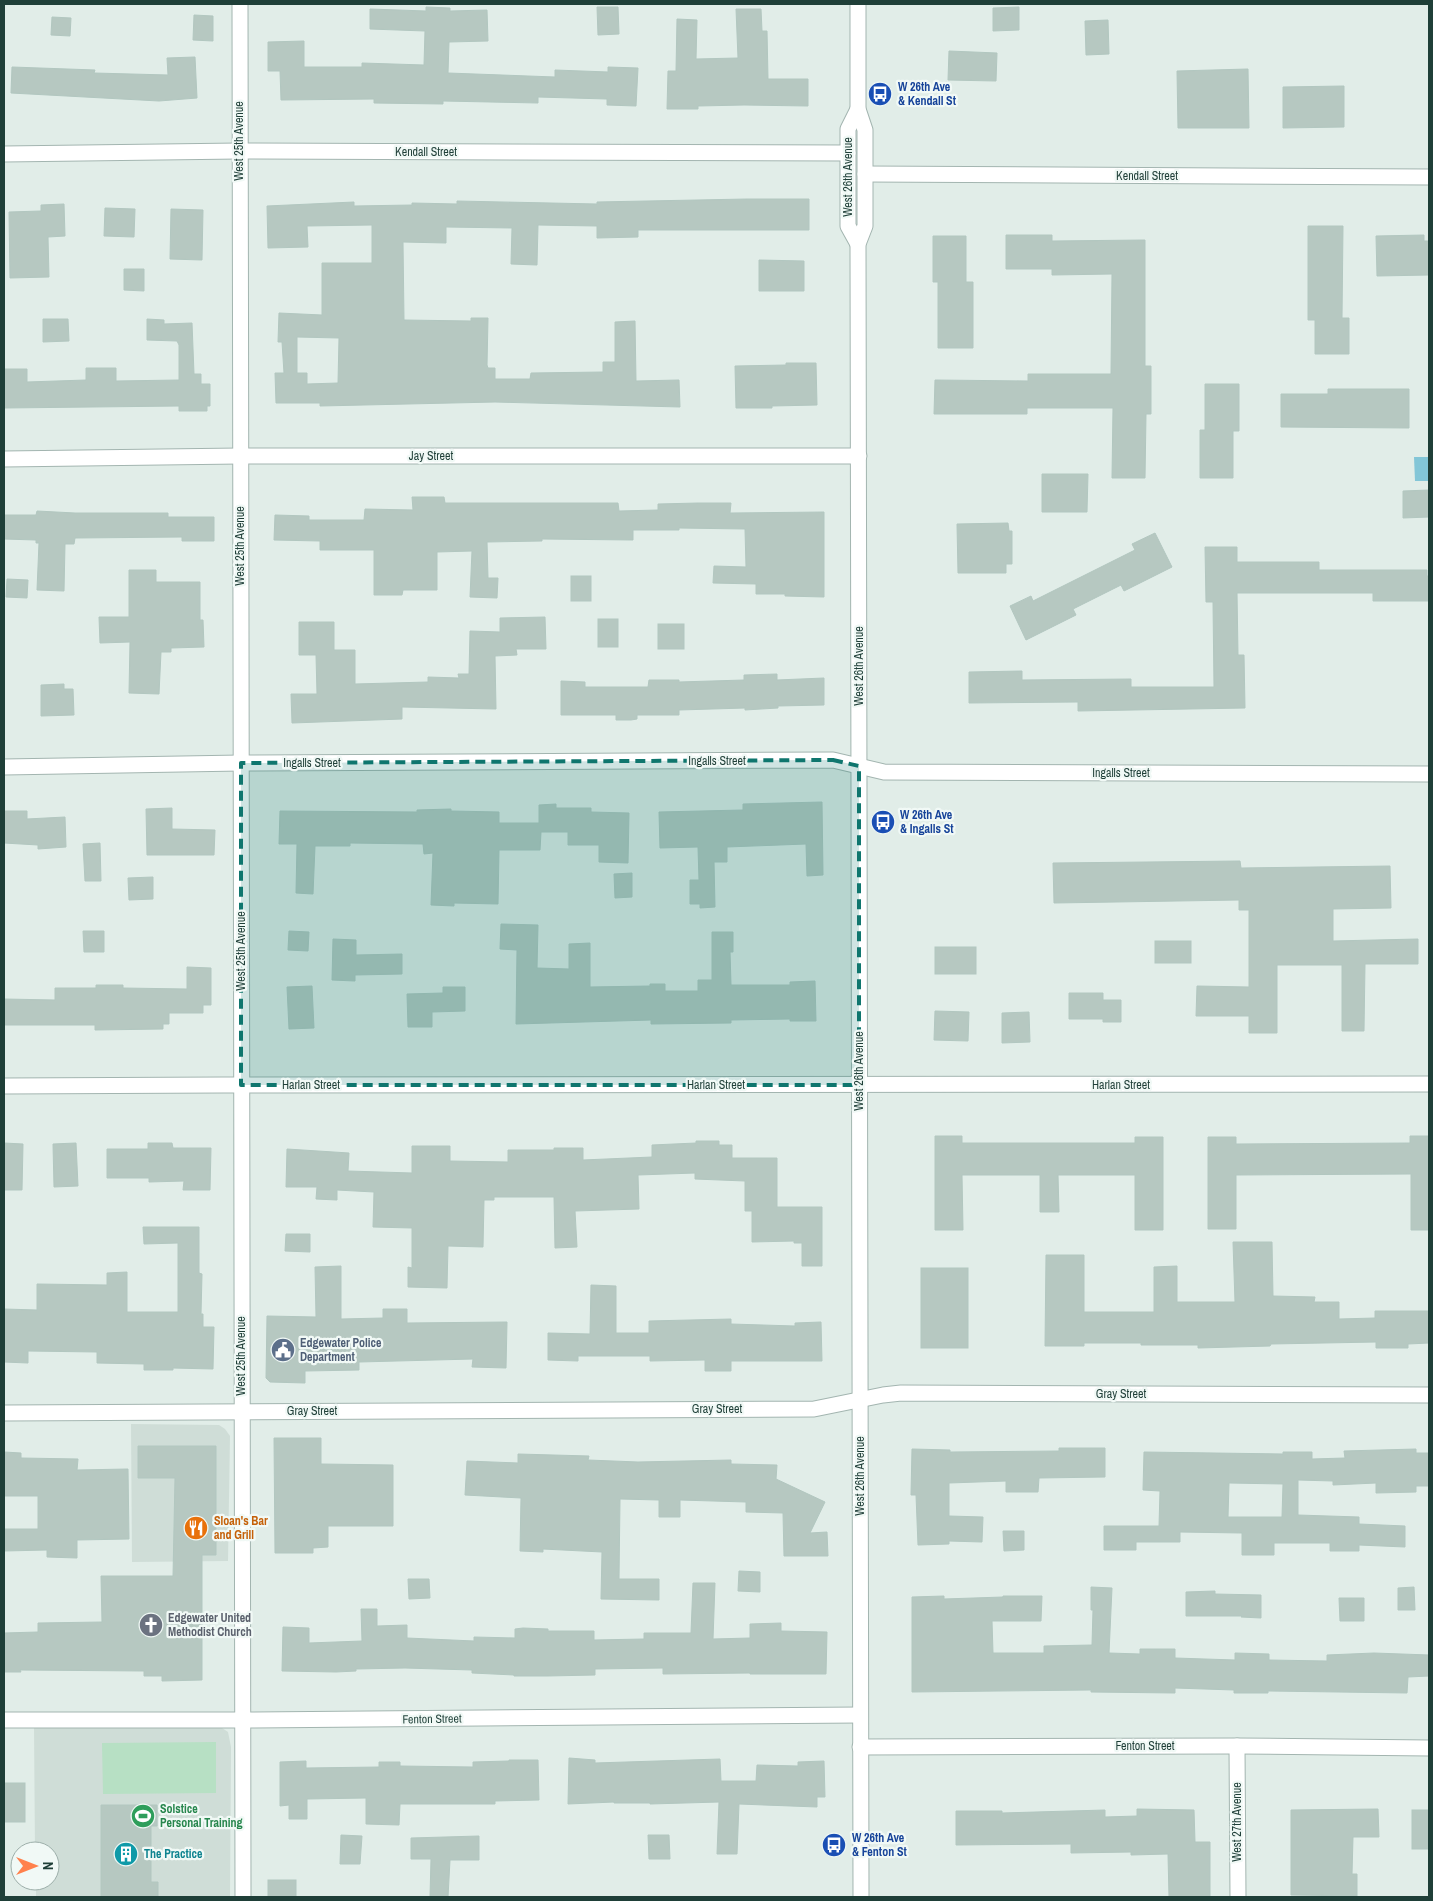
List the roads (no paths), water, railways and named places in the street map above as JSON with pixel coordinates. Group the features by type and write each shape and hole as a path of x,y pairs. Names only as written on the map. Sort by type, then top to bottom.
{"street":[{"name":"West 25th Avenue","path":"240,4 243,1897"},
{"name":"West 26th Avenue","path":"858,4 858,109 865,130 865,226 858,244 860,1897"},
{"name":"West 26th Avenue","path":"858,109 848,129 848,226 858,244"},
{"name":"Kendall Street","path":"4,154 239,151 848,153"},
{"name":"Kendall Street","path":"865,174 1429,177"},
{"name":"Jay Street","path":"4,459 240,456 858,456"},
{"name":"Ingalls Street","path":"4,767 241,763 833,760 884,772 1429,774"},
{"name":"Harlan Street","path":"4,1086 1429,1084"},
{"name":"Gray Street","path":"4,1413 814,1409 901,1393 1429,1395"},
{"name":"Fenton Street","path":"4,1720 860,1715"},
{"name":"Fenton Street","path":"860,1747 1237,1746 1429,1748"},
{"name":"West 27th Avenue","path":"1237,1746 1238,1897"}],"water":[{"path":"1414,457 1429,457 1429,481 1415,481"}],"place":[{"name":"W 26th Ave & Kendall St","path":"880,94"},
{"name":"W 26th Ave & Ingalls St","path":"883,822"},
{"name":"Edgewater Police Department","path":"283,1350"},
{"name":"Sloan's Bar and Grill","path":"196,1528"},
{"name":"Edgewater United Methodist Church","path":"151,1625"},
{"name":"Solstice Personal Training","path":"143,1816"},
{"name":"W 26th Ave & Fenton St","path":"834,1845"},
{"name":"The Practice","path":"126,1854"}]}
